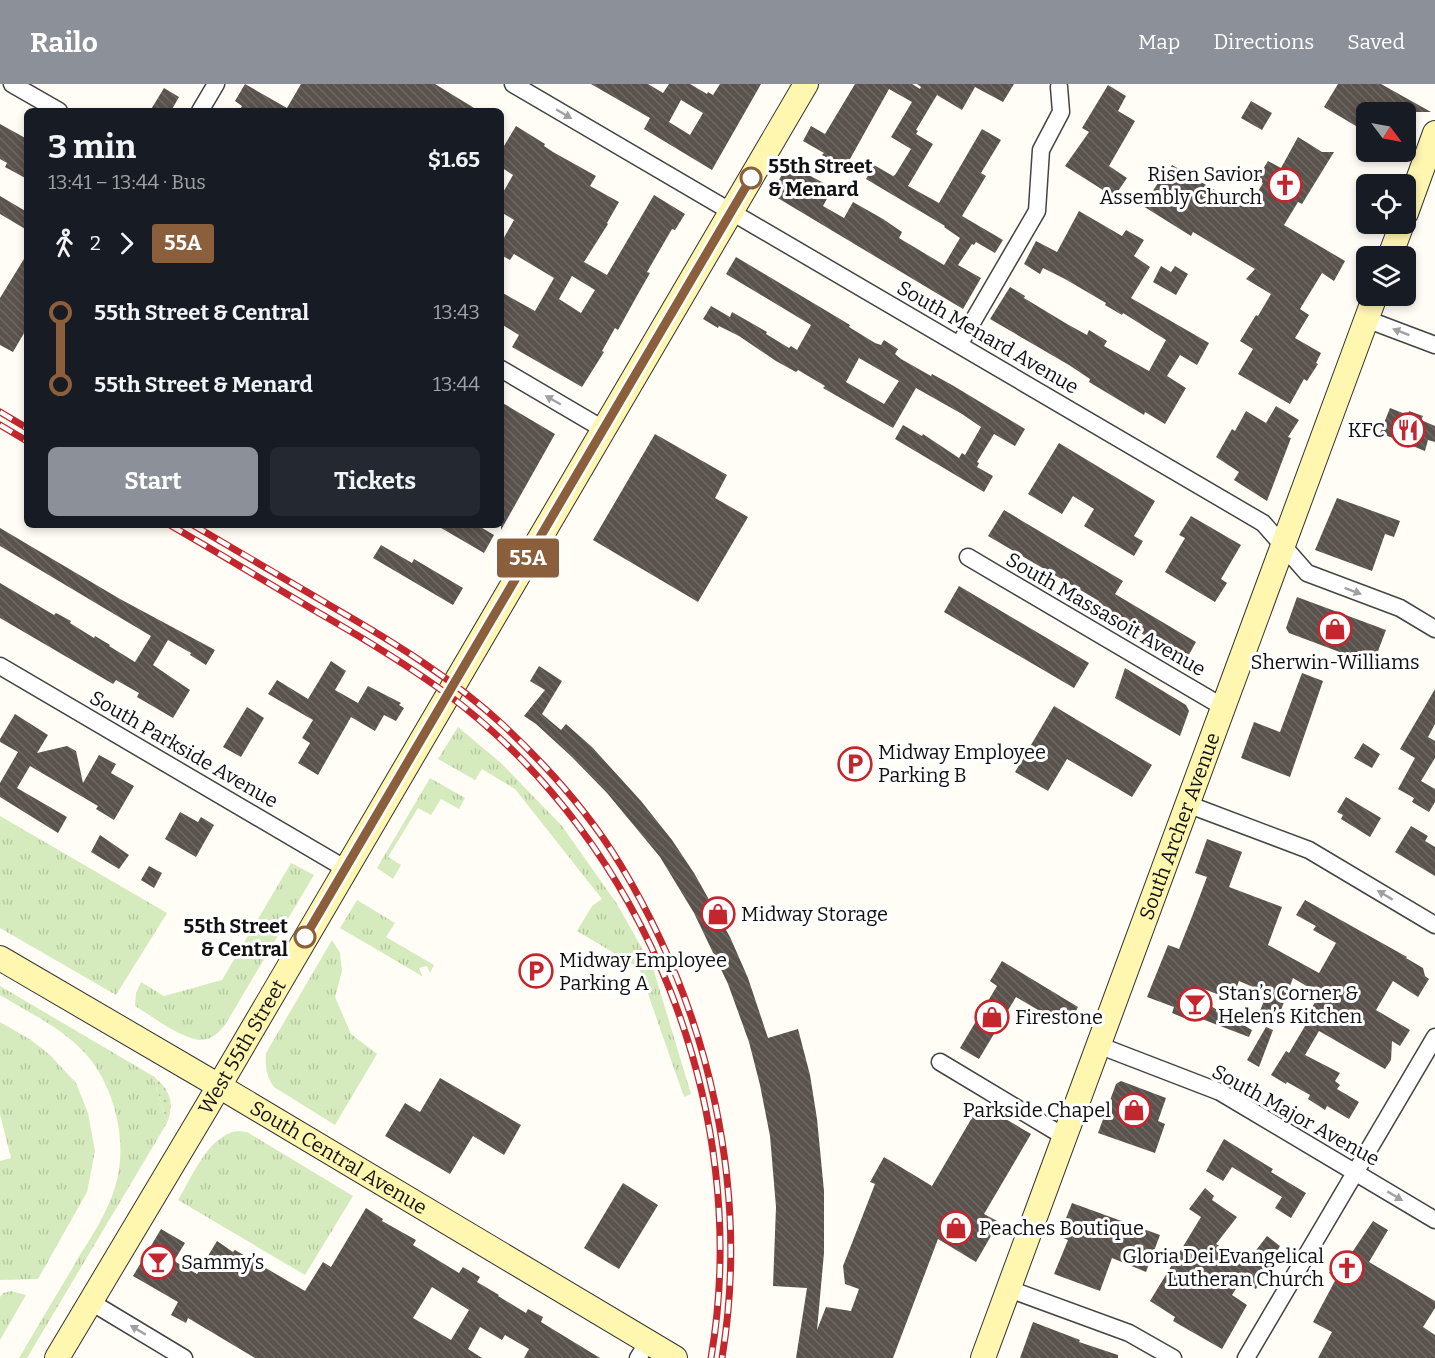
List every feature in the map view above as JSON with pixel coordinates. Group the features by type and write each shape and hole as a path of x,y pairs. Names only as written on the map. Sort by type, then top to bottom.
{"main road":[{"name":"West 55th Street","path":"57,1358 806,84"},
{"path":"1416,185 1435,133"},
{"name":"South Archer Avenue","path":"983,1358 1371,306"},
{"name":"South Central Avenue","path":"0,958 219,1086 643,1350 675,1358"}],"street":[{"path":"12,84 54,108"},
{"path":"202,108 216,84"},
{"name":"South Menard Avenue","path":"513,84 1263,523 1307,573 1400,608 1435,629"},
{"path":"959,345 1037,211 1041,150 1061,112 1059,87"},
{"path":"1366,319 1435,345"},
{"path":"504,371 603,429"},
{"name":"South Massasoit Avenue","path":"968,557 1223,706"},
{"name":"South Parkside Avenue","path":"0,666 346,868"},
{"path":"1187,804 1310,850 1435,925"},
{"path":"1246,1358 1435,1037"},
{"name":"South Major Avenue","path":"1098,1045 1220,1092 1435,1220"},
{"path":"940,1062 1065,1137"},
{"path":"1009,1289 1129,1333 1173,1358"},
{"path":"91,1302 184,1358"}],"green space":[{"path":"458,727 501,763 562,826 617,904 653,968 691,1094 684,1097 639,968 577,931 592,906 602,899 515,789 482,769 475,780 438,759"},
{"path":"430,778 465,798 459,809 441,799 431,815 418,808 388,857 401,865 393,879 377,868"},
{"path":"0,816 167,913 116,995 0,928"},
{"path":"291,863 314,875 225,1025 217,1034 207,1039 191,1038 135,1006 136,993 141,982 164,996 222,980"},
{"path":"357,900 395,923 386,937 434,965 430,973 427,966 419,968 422,976 340,928"},
{"path":"332,940 340,953 342,971 335,997 351,1034 377,1054 335,1125 274,1087 268,1075 266,1062 266,1053"},
{"path":"0,986 153,1076 167,1123 27,1358 19,1358 108,1207 119,1170 119,1134 111,1097 94,1065 83,1051 43,1020 0,995"},
{"path":"0,1022 31,1040 50,1055 76,1083 88,1113 95,1151 87,1192 38,1279 0,1280 0,1161 11,1158 0,1114"},
{"path":"153,1076 167,1091 171,1103 167,1123"},
{"path":"237,1131 247,1132 353,1196 305,1275 178,1200 209,1149 227,1134"},
{"path":"11,1291 26,1295 0,1340 0,1297 3,1293"}],"building":[{"path":"245,84 287,108 241,108 242,106 235,101"},
{"path":"301,84 435,84 474,108 287,108"},
{"path":"591,84 648,84 663,93 669,84 690,84 713,95 720,84 761,84 712,170 644,129 650,118","holes":["681,100 703,113 690,135 669,122"]},
{"path":"855,84 912,84 920,89 921,87 917,84 1014,84 1003,102 975,87 962,110 937,95 916,130 918,131 916,134 933,144 908,186 939,203 982,129 1001,140 981,173 986,176 962,216 1003,240 995,253 976,242 972,244 958,265 981,278 963,309 771,194 788,164 833,188 823,206 844,218 853,202 902,232 899,238 944,265 960,238 945,226 866,179 874,165 895,175 911,149 891,137 912,102 889,89 845,168 803,141 811,126 825,134"},
{"path":"1338,84 1381,84 1413,102 1356,102 1356,126 1324,107"},
{"path":"1108,85 1126,96 1118,111 1135,121 1109,166 1127,178 1114,197 1065,166 1089,132 1082,128"},
{"path":"164,88 179,97 173,108 152,108"},
{"path":"1251,101 1272,113 1262,130 1241,118"},
{"path":"1416,104 1431,112 1416,112"},
{"path":"0,124 24,137 24,177 5,167 7,163 0,159"},
{"path":"516,126 545,144 544,146 553,152 596,176 590,186 619,202 584,262 607,275 654,195 685,214 675,230 672,229 618,330 615,328 602,351 604,352 582,387 512,347 519,335 504,326 504,294 535,311 554,278 514,254 510,260 504,257 504,238 514,220 504,214 504,191 513,175 504,169 504,146","holes":["572,276 595,290 581,313 559,299"]},
{"path":"1298,137 1322,152 1334,152 1302,204 1298,202 1284,225 1345,261 1334,281 1322,273 1300,309 1309,315 1295,338 1321,353 1316,363 1318,364 1307,381 1304,379 1290,404 1238,374 1253,349 1240,341 1271,294 1246,279 1255,269 1193,232 1191,236 1143,206 1158,183 1161,184 1172,165 1242,206 1245,201 1250,205 1263,183 1257,179 1268,161 1281,168"},
{"path":"0,196 24,210 24,228 0,214"},
{"path":"1079,211 1122,236 1126,230 1144,240 1134,256 1150,267 1131,298 1209,343 1197,365 1180,355 1167,376 1186,388 1165,424 1145,412 1144,415 1089,382 1090,379 1069,365 990,319 1010,287 1025,296 1024,298 1087,335 1089,330 1107,341 1104,346 1149,371 1166,340 1065,279 1043,268 1040,274 1024,264 1036,241 1057,252"},
{"path":"736,257 850,325 849,327 875,343 881,345 884,340 898,349 895,354 901,359 952,385 1025,429 1015,446 994,434 977,462 979,463 977,467 993,476 984,492 895,439 903,425 922,436 923,434 959,458 962,453 965,455 981,427 962,414 916,388 893,428 823,388 825,386 798,370 796,372 776,361 739,336 703,319 711,306 730,317 732,312 789,348 791,346 797,350 811,325 726,274","holes":["859,358 899,381 884,404 846,382"]},
{"path":"24,259 24,333 13,352 0,345 0,298"},
{"path":"1161,266 1171,272 1175,266 1188,274 1176,295 1153,282"},
{"path":"504,404 555,434 504,525"},
{"path":"1276,406 1299,420 1288,437 1291,438 1267,501 1234,480 1239,472 1216,457 1232,429 1235,431 1246,411 1266,423"},
{"name":"KFC","path":"1390,408 1408,415 1409,411 1423,416 1421,420 1435,426 1435,442 1428,440 1425,451 1380,433"},
{"path":"655,434 727,475 715,498 748,517 698,602 593,540"},
{"path":"1059,443 1155,501 1134,536 1143,541 1134,556 1084,526 1094,509 1073,496 1062,514 1028,494"},
{"path":"1337,498 1400,521 1394,537 1385,534 1372,571 1315,550"},
{"path":"1004,510 1123,581 1115,594 1196,642 1186,660 1139,632 1136,638 1120,629 1125,620 1098,605 1099,601 988,536"},
{"path":"1191,516 1241,545 1221,579 1227,583 1215,602 1165,572 1185,538 1179,535"},
{"path":"0,528 120,599 215,650 206,665 168,640 153,665 190,690 173,718 137,697 139,693 116,680 113,684 0,618 0,583 54,615 56,613 71,621 70,623 135,662 151,636 0,546"},
{"path":"441,528 482,528 494,535 484,553"},
{"path":"381,545 412,563 414,559 463,588 453,605 373,558"},
{"path":"959,586 1089,663 1074,688 944,612"},
{"name":"Sherwin-Williams","path":"1297,597 1386,630 1375,659 1371,658 1369,663 1289,633 1286,628"},
{"path":"331,661 346,671 335,690 358,703 368,686 401,703 399,705 404,708 396,721 384,715 375,731 351,717 318,775 298,763 310,743 302,738 313,720 268,694 277,680 308,699"},
{"path":"539,666 562,681 542,714 561,730 566,724 592,747 641,801 672,840 694,873 730,937 748,978 768,1038 798,1029 810,1075 824,1191 824,1253 817,1330 826,1307 851,1311 859,1289 845,1284 843,1266 875,1184 870,1182 884,1157 932,1186 980,1104 1031,1134 984,1214 999,1222 976,1262 938,1239 893,1358 796,1358 807,1288 773,1286 776,1207 770,1136 749,1042 728,984 694,913 660,857 607,793 572,757 524,716 545,690 530,681"},
{"path":"1125,668 1186,705 1189,711 1180,736 1115,698"},
{"path":"1302,673 1323,681 1290,777 1241,758 1254,722 1280,732"},
{"path":"1435,689 1435,724 1428,737 1435,741 1435,758 1421,781 1435,789 1435,802 1429,812 1412,802 1414,798 1398,789 1415,758 1400,749"},
{"path":"1054,706 1152,765 1132,797 1067,759 1048,791 1015,772"},
{"path":"247,707 264,718 241,757 223,747"},
{"path":"15,714 48,735 37,753 67,746 76,751 83,783 99,755 116,764 111,773 134,786 114,820 96,809 98,806 30,766 17,788 67,817 58,833 0,797 0,783 18,752 0,742 0,739"},
{"path":"1363,743 1380,754 1372,768 1354,758"},
{"path":"1346,797 1381,818 1370,837 1341,819 1343,815 1337,812"},
{"path":"180,812 198,822 201,817 214,825 196,857 165,839"},
{"path":"1411,826 1428,836 1425,841 1435,847 1435,876 1395,852"},
{"path":"100,835 129,855 119,869 91,852"},
{"path":"1207,839 1242,852 1229,887 1282,907 1268,945 1319,973 1336,943 1313,930 1316,926 1296,915 1305,900 1407,957 1423,968 1425,976 1429,979 1418,997 1393,981 1376,1010 1410,1030 1400,1046 1392,1041 1391,1060 1385,1069 1319,1031 1305,1055 1340,1073 1335,1081 1340,1085 1337,1089 1359,1102 1349,1119 1327,1106 1325,1110 1308,1099 1310,1095 1271,1075 1286,1051 1289,1053 1305,1026 1302,1024 1320,994 1293,978 1278,1018 1260,1011 1267,993 1239,981 1232,1000 1199,987 1195,997 1252,1030 1249,1037 1186,1013 1184,1018 1172,1013 1174,1007 1147,997 1168,945 1179,949 1193,914 1207,877 1195,873"},
{"path":"149,866 162,873 154,888 141,880"},
{"name":"Firestone","path":"1002,961 1078,1007 1067,1027 1016,997 979,1059 960,1048 997,986 990,981"},
{"path":"1266,1027 1273,1030 1259,1067 1247,1060"},
{"path":"440,1078 521,1125 504,1155 473,1136 450,1174 385,1136 405,1103 420,1112"},
{"name":"Parkside Chapel","path":"1121,1081 1166,1098 1158,1121 1165,1124 1155,1153 1098,1133 1116,1084"},
{"path":"1224,1139 1273,1169 1271,1172 1306,1193 1291,1218 1275,1208 1282,1197 1232,1167 1223,1181 1206,1171"},
{"path":"623,1183 658,1205 619,1269 584,1248"},
{"path":"1205,1188 1214,1196 1212,1200 1237,1217 1216,1244 1247,1262 1267,1236 1280,1246 1256,1289 1241,1281 1232,1295 1247,1305 1222,1349 1173,1321 1175,1317 1150,1301 1201,1217 1189,1209"},
{"path":"1072,1203 1160,1235 1146,1272 1112,1258 1100,1291 1054,1274 1068,1240 1059,1236"},
{"path":"366,1208 383,1219 382,1221 416,1240 413,1245 459,1273 463,1267 480,1277 477,1282 526,1313 528,1309 543,1317 541,1322 600,1358 524,1358 529,1349 505,1335 502,1340 480,1327 468,1349 482,1358 255,1358 188,1318 186,1323 171,1315 178,1302 133,1276 161,1229 185,1243 174,1261 197,1274 217,1241 305,1291 323,1262 331,1267","holes":["432,1287 469,1310 451,1340 413,1318"]},
{"path":"1373,1221 1388,1230 1369,1262 1435,1301 1435,1308 1423,1327 1435,1335 1435,1358 1318,1358 1332,1332 1313,1322 1337,1277 1329,1273 1341,1252 1349,1257"},
{"path":"1033,1322 1080,1340 1079,1342 1118,1355 1118,1358 1020,1358"}],"railway":[{"path":"0,412 24,426"},
{"path":"0,425 24,439"},
{"path":"175,528 368,642 447,694 517,755 579,826 629,905 670,990 699,1079 716,1171 720,1265 711,1358"},
{"path":"198,528 380,635 423,662 464,692 503,725 551,774 581,808 620,864 651,920 677,979 699,1040 715,1102 725,1166 730,1230 729,1294 722,1358"}],"bus line":[{"name":"55A","path":"305,937 751,178"}],"place":[{"name":"55th Street & Menard","path":"751,178"},
{"name":"Risen Savior Assembly Church","path":"1285,185"},
{"name":"KFC","path":"1408,430"},
{"name":"Sherwin-Williams","path":"1335,629"},
{"name":"Midway Employee Parking B","path":"855,764"},
{"name":"Midway Storage","path":"718,914"},
{"name":"55th Street & Central","path":"305,937"},
{"name":"Midway Employee Parking A","path":"536,971"},
{"name":"Stan’s Corner & Helen’s Kitchen","path":"1195,1004"},
{"name":"Firestone","path":"992,1017"},
{"name":"Parkside Chapel","path":"1134,1110"},
{"name":"Peaches Boutique","path":"956,1228"},
{"name":"Sammy’s","path":"158,1262"},
{"name":"Gloria Dei Evangelical Lutheran Church","path":"1347,1268"}]}
